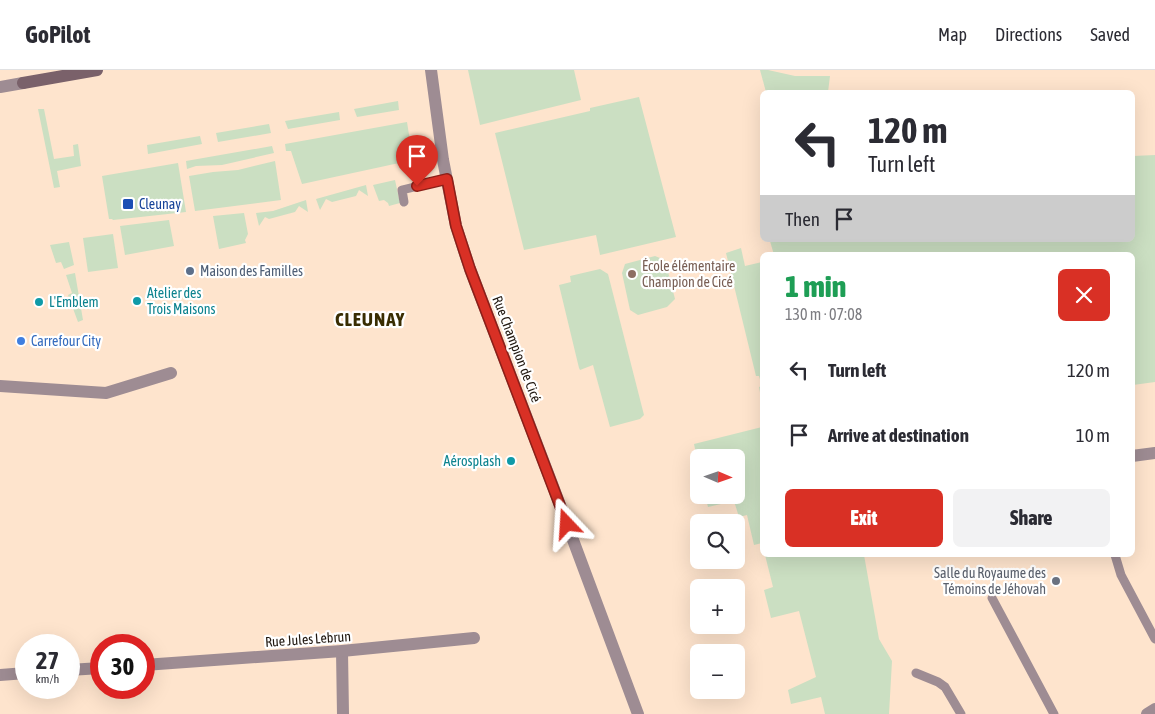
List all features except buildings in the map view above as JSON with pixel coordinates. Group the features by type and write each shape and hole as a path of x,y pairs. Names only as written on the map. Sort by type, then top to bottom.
{"main road":[{"path":"23,83 97,70"}],"street":[{"name":"Rue Champion de Cicé","path":"430,70 443,160 456,226 470,269 638,714"},
{"path":"0,87 23,83"},
{"path":"0,386 106,393 171,373"},
{"path":"1135,456 1155,453"},
{"name":"Rue Jules Lebrun","path":"155,664 342,652 474,638"},
{"path":"342,652 343,714"},
{"path":"0,675 15,674"},
{"path":"1147,714 1155,709"}],"lane":[{"path":"404,202 402,190 447,179"},
{"path":"1116,557 1121,574 1155,639"},
{"path":"992,598 1054,714"},
{"path":"916,673 945,687 962,714"}],"green space":[{"path":"468,70 574,70 581,100 480,125"},
{"path":"760,70 795,76 830,76 828,90 765,90"},
{"path":"639,97 676,237 600,255 596,235 524,250 495,133 590,111 590,108"},
{"path":"398,101 399,110 357,117 354,109"},
{"path":"38,109 44,109 54,159 74,156 73,145 78,144 81,166 57,171 60,187 54,188"},
{"path":"339,112 340,120 288,129 285,121"},
{"path":"407,122 413,160 302,184 291,151 286,151 285,144"},
{"path":"269,124 271,133 218,142 216,133"},
{"path":"200,136 202,144 148,154 147,145"},
{"path":"272,146 274,153 222,165 196,166 187,169 186,161"},
{"path":"1155,155 1155,382 1135,385 1135,252 773,252 770,242 1135,242 1135,156"},
{"path":"275,161 281,200 195,211 189,176 238,170"},
{"path":"178,163 186,212 109,219 102,176"},
{"path":"395,180 400,203 389,206 384,200 379,201 373,185"},
{"path":"366,185 368,196 359,190 356,196 332,202 326,199 320,210 316,199"},
{"path":"306,200 308,212 299,206 295,212 269,219 265,217 259,226 256,213 273,211"},
{"path":"244,213 248,234 245,240 246,243 219,249 213,216"},
{"path":"169,220 174,246 125,255 120,226"},
{"path":"113,234 118,268 88,272 83,238"},
{"path":"69,242 74,265 64,269 61,262 56,263 50,245"},
{"path":"741,248 745,266 760,262 760,379 759,376 756,376 726,253"},
{"path":"655,256 665,260 675,299 667,307 638,315 630,310 622,273 625,264"},
{"path":"600,269 608,274 644,415 640,419 610,427 593,365 580,370 579,368 559,285 571,282 570,276"},
{"path":"75,273 83,320 78,322 68,295 72,293 66,275"},
{"path":"760,428 760,544 754,545 747,515 738,514 735,504 745,504 745,449 695,449 694,444"},
{"path":"707,504 721,504 708,507"},
{"path":"766,557 864,557 879,639 892,661 889,714 825,714 821,697 791,704 788,690 816,677 799,611 771,618 764,590 773,587"}],"place":[{"name":"Cleunay","path":"128,204"},
{"name":"Maison des Familles","path":"190,271"},
{"name":"École élémentaire Champion de Cicé","path":"632,274"},
{"name":"Atelier des Trois Maisons","path":"137,301"},
{"name":"L'Emblem","path":"39,302"},
{"name":"Carrefour City","path":"21,341"},
{"name":"Aérosplash","path":"511,461"},
{"name":"Salle du Royaume des Témoins de Jéhovah","path":"1056,581"}],"district":[{"name":"CLEUNAY","path":"370,319"}],"route":[{"path":"417,186 447,179 456,226 470,269 567,524"}]}
